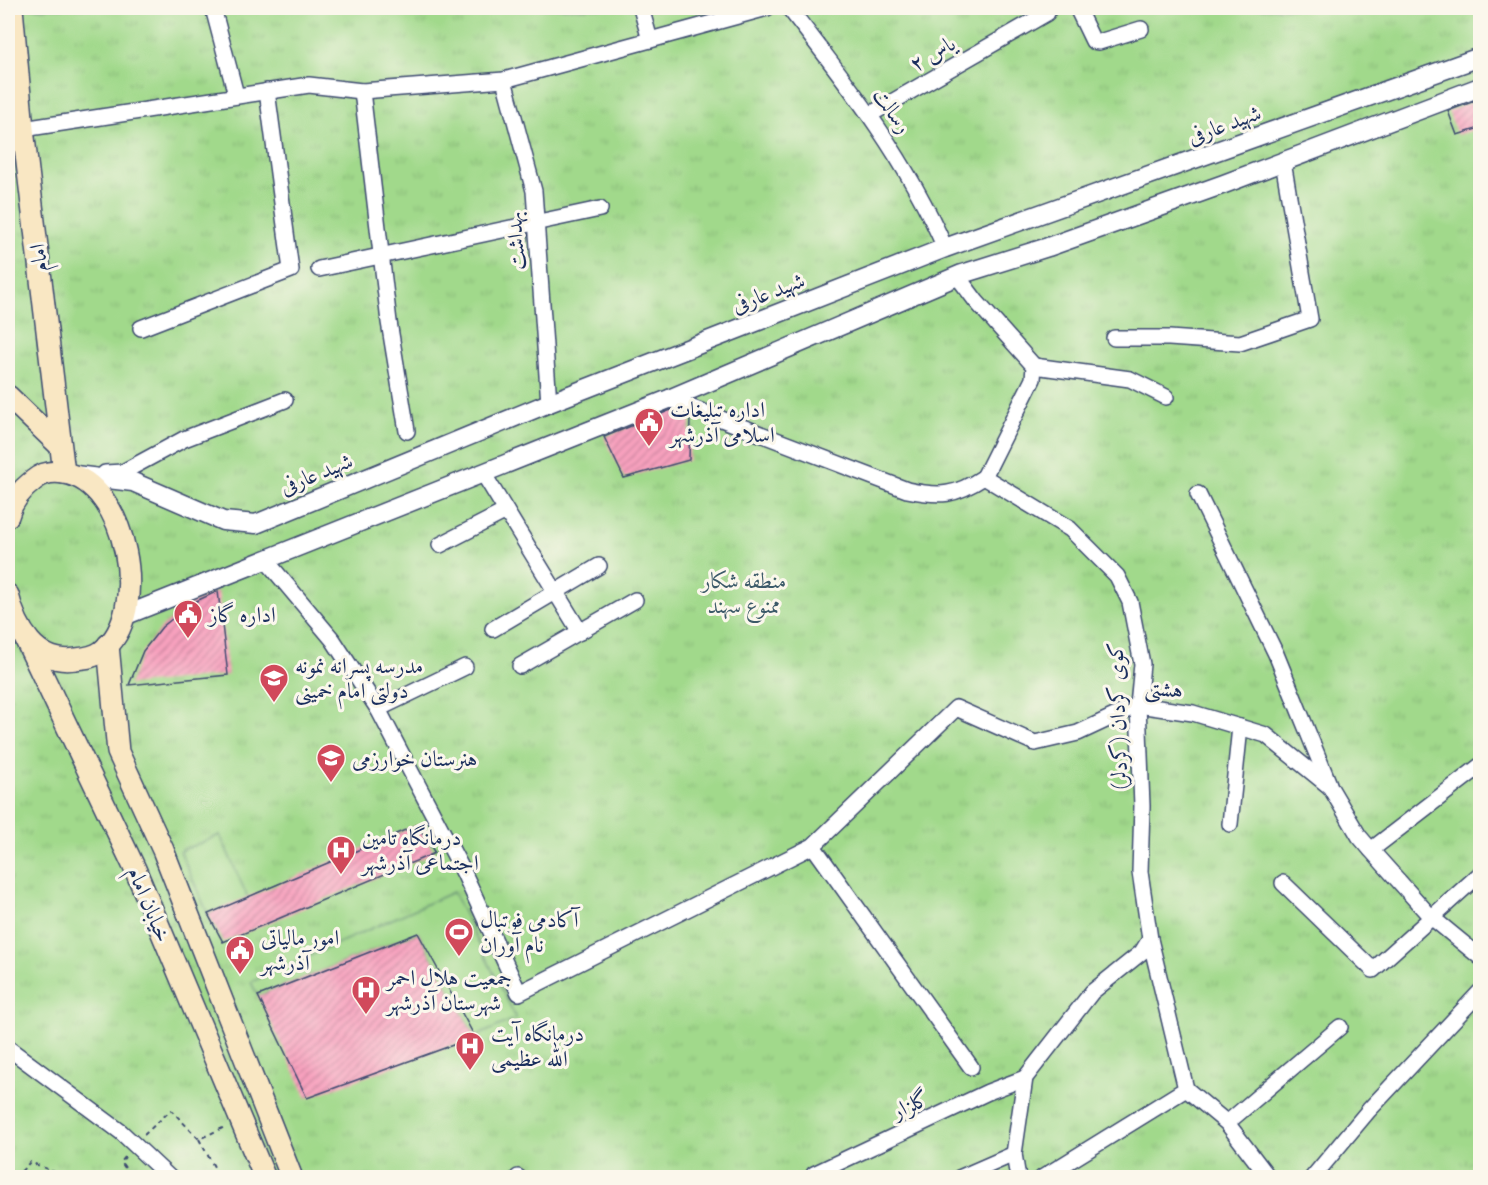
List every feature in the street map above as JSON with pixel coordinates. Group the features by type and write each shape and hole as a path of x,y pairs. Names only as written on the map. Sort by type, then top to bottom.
{"main road":[{"name":"امام","path":"12,8 23,129 59,445 70,474"},
{"path":"8,396 59,445"},
{"path":"8,516 24,487 40,475 70,474 91,484 107,504 118,527 126,556 128,579 124,615 108,645 100,653 70,660 52,658 24,636"},
{"name":"خیابان امام","path":"8,595 13,615 135,869 265,1178"},
{"name":"خیابان امام","path":"108,645 118,752 163,850 292,1178"}],"street":[{"path":"213,8 237,95"},
{"path":"641,8 650,40"},
{"path":"23,129 309,85 362,91 504,80 767,8"},
{"name":"رسالت","path":"789,8 871,114 929,210 946,249"},
{"path":"1077,8 1093,41 1098,42 1141,29"},
{"name":"یاس ۲","path":"871,114 1047,13"},
{"name":"شهید عارفی","path":"70,474 133,482 223,520 256,524 549,403 946,249 1480,57"},
{"name":"بهداشت","path":"504,80 534,191 549,403"},
{"path":"124,615 669,399 958,277 1283,162 1480,87"},
{"path":"141,328 291,270 267,91"},
{"path":"362,91 388,322 407,431"},
{"path":"1114,338 1169,338 1240,343 1310,320 1283,162"},
{"path":"319,269 600,209"},
{"path":"958,277 966,266 965,256 946,249 935,257 935,268 942,276 958,277 1034,366 1130,379 1166,397"},
{"path":"669,399 907,490 927,494 961,492 984,477 1033,379 1034,366"},
{"path":"70,474 123,472 184,439 285,400"},
{"path":"483,473 579,632"},
{"name":"کوی کردان (کردلر)","path":"984,477 1070,529 1117,576 1130,602 1142,664 1138,705 1142,806 1140,872 1150,939 1186,1089"},
{"path":"1198,494 1276,654 1330,787"},
{"path":"440,545 507,511"},
{"path":"265,559 333,640 378,709 464,873 519,993 813,846 970,1067"},
{"path":"494,629 557,593 598,566"},
{"path":"520,666 634,600"},
{"path":"378,709 465,667"},
{"name":"هشتی","path":"813,846 956,708 1035,743 1078,733 1138,705 1193,713 1266,735 1330,787 1359,836 1371,850 1430,916 1480,957"},
{"path":"1230,824 1240,727"},
{"path":"1371,850 1480,766"},
{"path":"1282,883 1373,970 1480,873"},
{"path":"1018,1178 1014,1154 1025,1078 1092,992 1142,952 1150,939"},
{"path":"1312,1178 1369,1110 1480,992"},
{"path":"1227,1124 1340,1027"},
{"path":"8,1048 134,1144 170,1178"},
{"name":"گلزار","path":"814,1174 988,1092 1025,1078"},
{"path":"1042,1178 1186,1089 1227,1124 1255,1155 1269,1178"},
{"path":"960,1178 1014,1154"}],"path":[{"path":"132,1178 121,1161 134,1144 171,1110 199,1139 220,1178"},
{"path":"199,1139 241,1120"},
{"path":"15,1178 30,1162 69,1178"}],"green space":[{"name":"منطقه شکار ممنوع سهند","path":"8,8 1480,8 1480,1177 8,1177"},
{"path":"220,835 248,898 208,914 180,851"},
{"name":"آکادمی فوتبال نام آوران","path":"453,892 516,1018 475,1037 418,933 258,996 251,982"}],"building":[{"path":"1480,99 1480,128 1457,135 1448,111"},
{"name":"اداره تبلیغات اسلامی آذرشهر","path":"671,410 690,418 689,460 624,478 604,437"},
{"name":"اداره گاز","path":"218,591 228,675 129,685 143,651 162,627 192,603"},
{"name":"درمانگاه تامین اجتماعی آذرشهر","path":"417,825 435,853 223,942 208,914"},
{"name":"جمعیت هلال احمر شهرستان آذرشهر","path":"418,933 475,1037 307,1098 258,996"}],"place":[{"name":"اداره تبلیغات اسلامی آذرشهر","path":"649,448"},
{"name":"اداره گاز","path":"188,640"},
{"name":"مدرسه پسرانه نمونه دولتی امام خمینی","path":"274,704"},
{"name":"هنرستان خوارزمی","path":"331,784"},
{"name":"درمانگاه تامین اجتماعی آذرشهر","path":"341,876"},
{"name":"آکادمی فوتبال نام آوران","path":"459,958"},
{"name":"امور مالیاتی آذرشهر","path":"240,976"},
{"name":"جمعیت هلال احمر شهرستان آذرشهر","path":"366,1016"},
{"name":"درمانگاه آیت الله عظیمی","path":"470,1072"}]}
